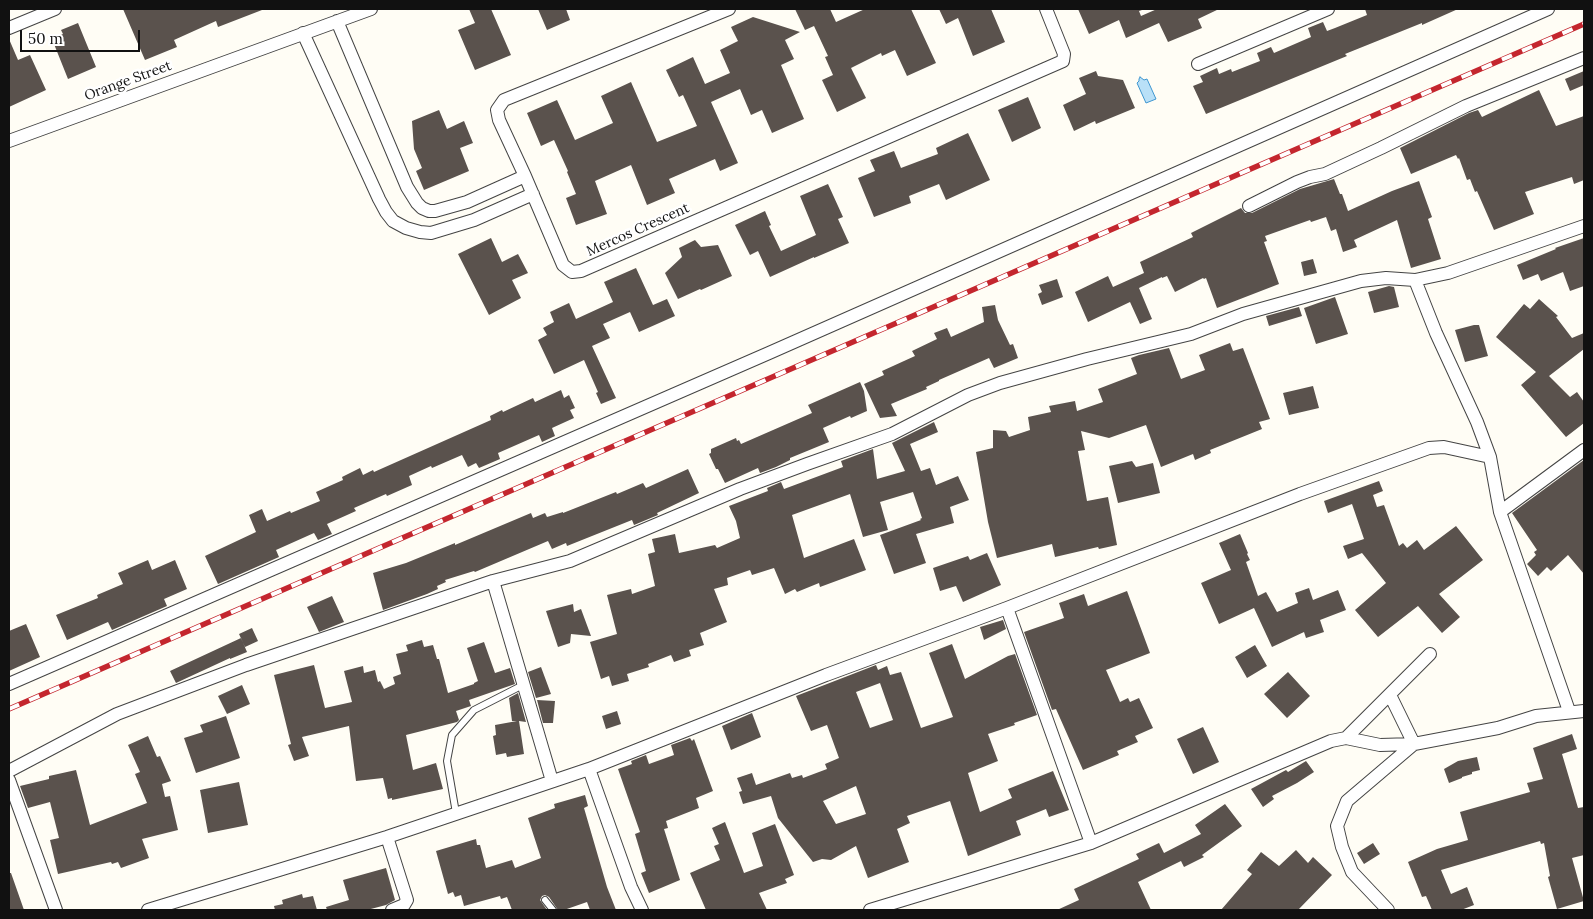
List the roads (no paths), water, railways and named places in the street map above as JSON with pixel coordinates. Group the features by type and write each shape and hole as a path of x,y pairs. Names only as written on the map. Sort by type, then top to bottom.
{"street":[{"path":"9,28 55,9"},
{"name":"Orange Street","path":"9,142 371,9"},
{"name":"Mercos Crescent","path":"729,9 504,100 497,110 499,120 526,176 564,265 572,272 581,271 1063,61 1064,54 1046,9"},
{"path":"1198,64 1328,9"},
{"path":"9,684 778,349 1548,9"},
{"path":"337,21 407,187 422,208 429,211 442,210 467,202 526,176"},
{"path":"303,33 379,199 393,221 406,228 420,232 431,232 474,220 533,194"},
{"path":"1249,206 1297,182 1325,174 1466,106 1584,58"},
{"path":"9,771 117,714 246,665 493,581 570,561 740,489 892,434 968,395 1000,382 1191,334 1242,314 1361,281 1386,278 1415,280 1448,273 1584,226"},
{"path":"1415,280 1436,333 1477,422 1490,457 1500,512 1570,711"},
{"path":"148,910 164,908 387,837 589,769 826,675 1415,452 1429,448 1444,447 1490,457"},
{"path":"1500,512 1584,450"},
{"path":"493,581 552,781"},
{"path":"1007,608 1091,843"},
{"path":"1346,738 1430,654"},
{"path":"1390,695 1414,744"},
{"path":"870,910 1091,843 1331,740 1346,738 1380,745 1414,744 1498,728 1536,716 1584,711"},
{"path":"1388,910 1352,872 1342,847 1337,826 1347,801 1414,744"},
{"path":"589,769 631,887 642,910"},
{"path":"9,780 56,910"},
{"path":"387,837 407,900 404,905 392,910"}],"lane":[{"path":"456,813 446,761 452,735 474,710 523,685"},
{"path":"544,900 553,910"}],"water":[{"path":"1140,77 1144,80 1147,79 1156,99 1146,103 1137,83"}],"railway":[{"path":"9,709 1584,24"}]}
